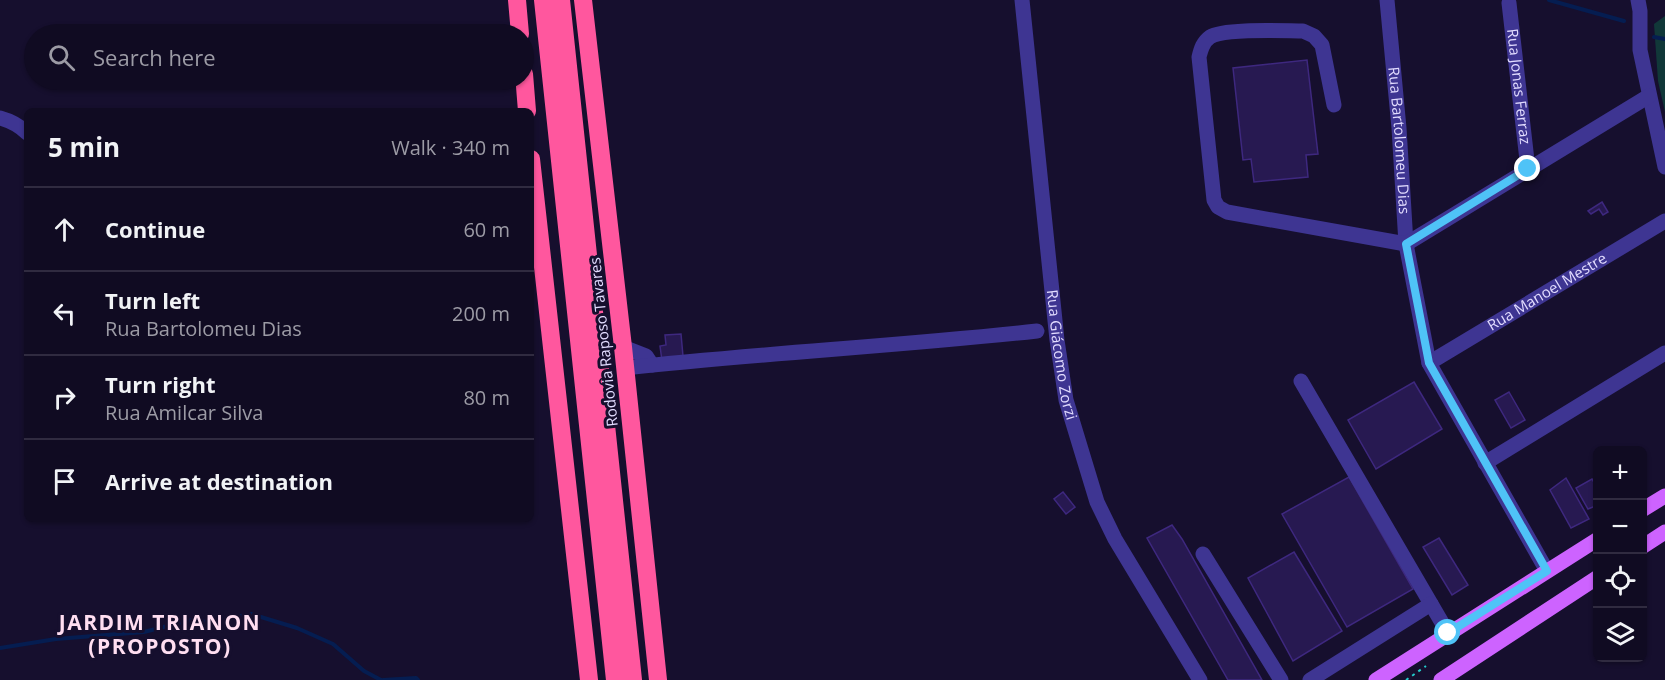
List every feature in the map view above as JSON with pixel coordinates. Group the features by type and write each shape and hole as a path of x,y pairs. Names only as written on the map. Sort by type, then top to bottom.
{"highway":[{"path":"517,0 519,24"},
{"name":"Rodovia Raposo Tavares","path":"543,0 615,680"},
{"name":"Rodovia Raposo Tavares","path":"561,0 633,680"},
{"name":"Rodovia Raposo Tavares","path":"583,0 658,680"},
{"path":"525,90 527,108"},
{"path":"534,192 589,680"}],"main road":[{"path":"1647,507 1665,496"},
{"path":"1647,544 1665,532"},
{"path":"1376,680 1593,542"},
{"path":"1441,680 1593,580"}],"street":[{"name":"Rua Giácomo Zorzi","path":"1022,0 1057,340 1066,400 1097,502 1115,539 1200,680"},
{"name":"Rua Bartolomeu Dias","path":"1387,0 1399,128 1406,244 1429,363 1547,571"},
{"path":"1638,0 1640,50 1665,167"},
{"name":"Rua Jonas Ferraz","path":"1509,3 1528,169"},
{"path":"1334,105 1322,45 1314,36 1303,31 1222,32 1209,38 1202,47 1199,57 1214,200 1218,207 1227,212 1406,244 1649,96"},
{"path":"0,118 9,120 24,130"},
{"name":"Rua Manoel Mestre","path":"1429,363 1665,221"},
{"path":"625,368 758,354 894,345 1037,331"},
{"path":"623,347 646,356 652,365"},
{"path":"1485,464 1665,354"},
{"path":"1301,381 1448,633"},
{"path":"1203,554 1281,680"},
{"path":"1310,680 1431,604"}],"green space":[{"path":"1665,16 1665,112 1658,81 1654,24"}],"building":[{"path":"1307,60 1318,154 1306,155 1308,177 1254,182 1251,159 1243,160 1233,68"},
{"path":"1602,202 1608,212 1603,215 1599,209 1591,214 1588,211"},
{"path":"681,334 683,356 663,368 660,346 666,345 665,335"},
{"path":"1414,382 1442,429 1376,469 1348,420"},
{"path":"1509,392 1525,420 1511,428 1495,400"},
{"path":"1349,477 1413,589 1347,627 1282,514"},
{"path":"1566,478 1589,519 1571,528 1550,490"},
{"path":"1592,479 1593,507 1588,509 1576,488"},
{"path":"1063,492 1075,507 1066,514 1054,499"},
{"path":"1172,525 1262,680 1228,680 1147,538"},
{"path":"1439,538 1468,585 1452,595 1423,547"},
{"path":"1294,552 1342,631 1293,661 1248,578"}],"waterway":[{"path":"1549,0 1624,21"},
{"path":"1654,37 1665,39"},
{"path":"0,648 56,639 144,632 191,620 209,622 251,614 297,628 333,644 364,671 381,680"},
{"path":"383,680 416,678 418,680"}],"district":[{"name":"JARDIM TRIANON (PROPOSTO)","path":"160,635"}],"route":[{"path":"1448,633 1547,571 1429,363 1406,244 1528,169"}]}
